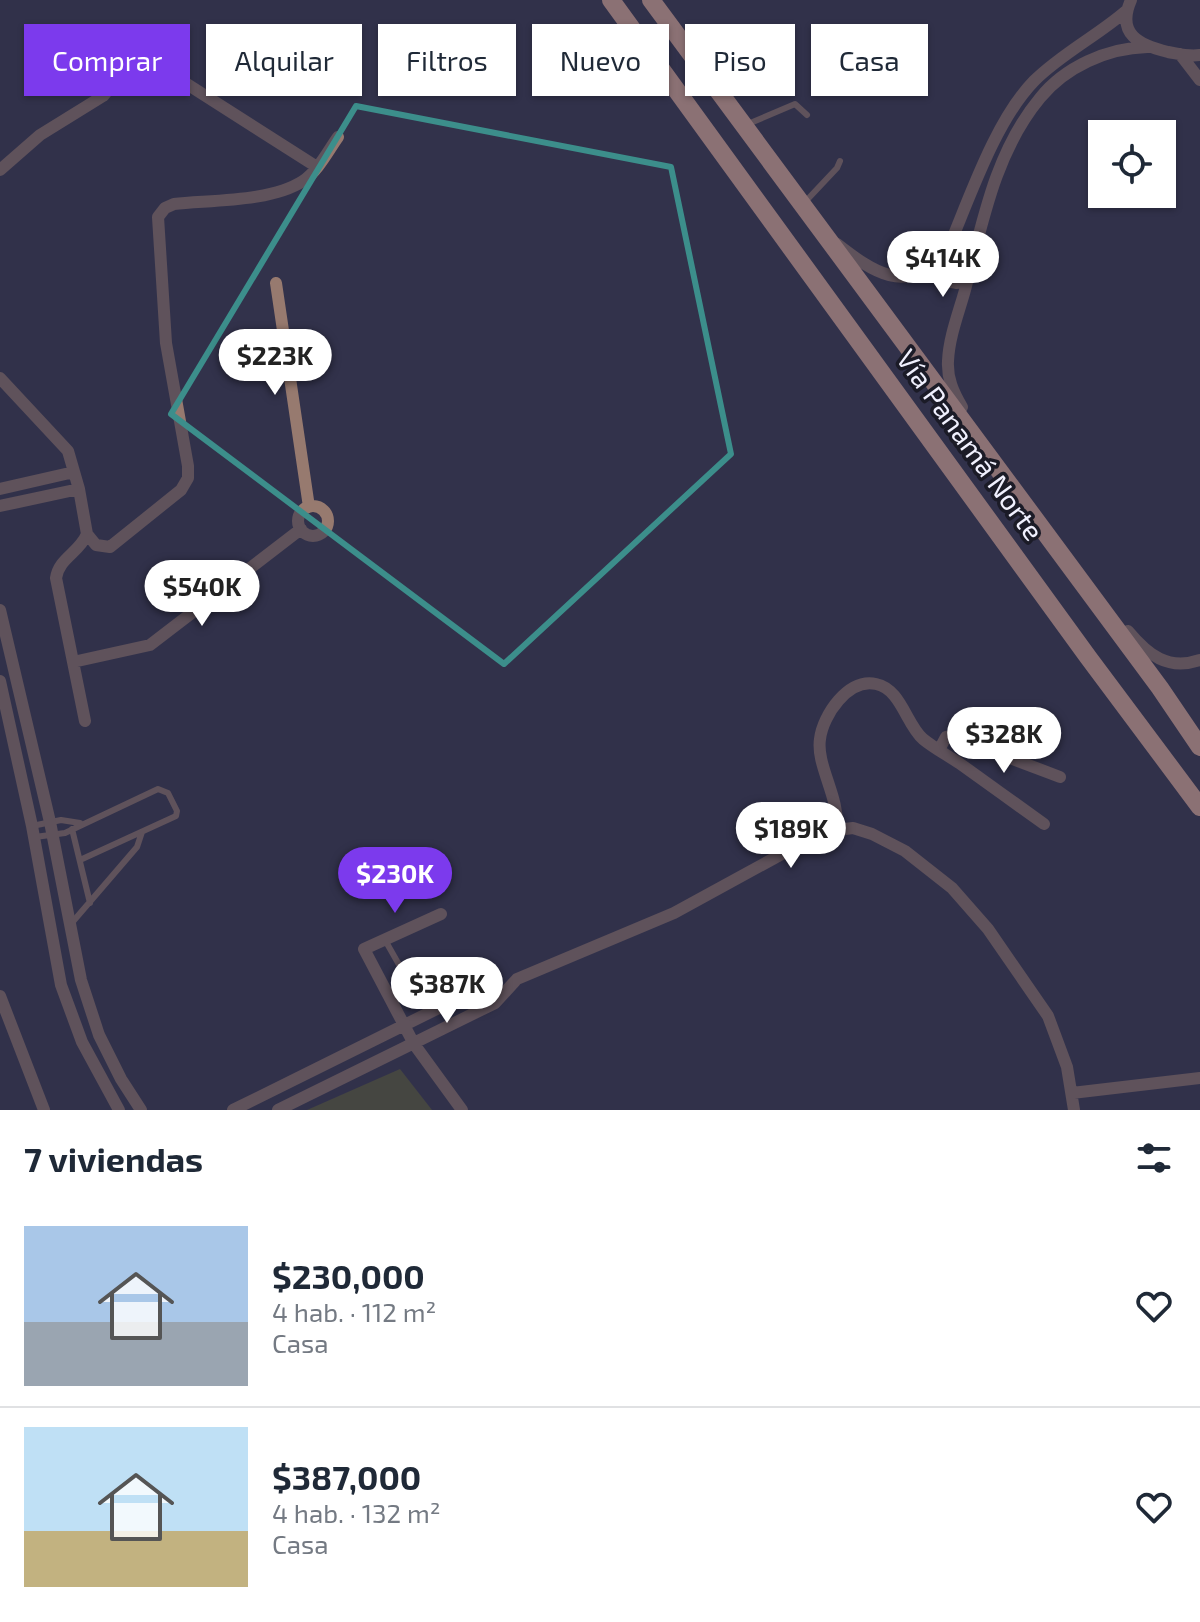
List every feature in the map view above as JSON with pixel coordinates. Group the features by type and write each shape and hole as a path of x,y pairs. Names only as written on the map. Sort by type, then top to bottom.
{"main road":[{"name":"Vía Panamá Norte","path":"611,0 1200,807"},
{"name":"Vía Panamá Norte","path":"651,0 1104,612 1200,747"}],"street":[{"path":"1128,5 1130,32 1147,47"},
{"path":"971,268 961,281 950,283 943,275 945,256 1006,121 1026,90 1045,71 1097,35 1128,5"},
{"path":"971,432 969,418 949,381 947,362 994,182 1020,128 1040,97 1066,74 1105,54 1147,47 1200,55"},
{"path":"1180,54 1200,80"},
{"path":"190,85 317,167"},
{"path":"0,170 40,135 103,96"},
{"path":"1006,121 1020,128"},
{"path":"0,378 68,451 87,534 96,545 110,547 181,490 188,478 166,343 158,217 165,208 174,204 284,190 304,180 338,137"},
{"path":"823,233 873,271 892,276 921,272 945,256"},
{"path":"276,283 309,507"},
{"path":"0,489 74,472"},
{"path":"0,506 79,489"},
{"path":"316,506 326,513 327,526 324,531 312,535 301,529 299,518 304,509 316,506"},
{"path":"73,662 150,645 301,529"},
{"path":"85,721 56,578 57,570 78,551 87,534"},
{"path":"0,610 51,829 81,980 99,1035 141,1110"},
{"path":"1104,612 1118,619 1153,657 1177,664 1200,660"},
{"path":"0,681 33,831 61,985 82,1042 119,1110"},
{"path":"837,828 837,806 819,743 830,712 848,692 863,684 876,684 888,689 914,728 939,750 1044,824"},
{"path":"939,750 946,737 952,736 1060,777"},
{"path":"278,1110 495,1003 517,979 674,913 822,832 837,828 853,828 872,834 905,851 952,888 988,929 1048,1016 1067,1067 1074,1110"},
{"path":"441,914 364,949 414,1044 462,1110"},
{"path":"233,1110 473,991"},
{"path":"1,1001 44,1110"},
{"path":"1072,1093 1200,1078"}],"lane":[{"path":"744,126 795,104 807,115"},
{"path":"802,205 840,161"},
{"path":"33,831 72,829 164,789 177,811 176,816 80,860"},
{"path":"33,831 51,829 61,820 83,823"},
{"path":"72,829 90,903"},
{"path":"70,925 140,842 142,832"},
{"path":"385,940 406,977 405,984 391,1000"}],"highlighted area":[{"path":"356,106 671,167 731,454 504,664 171,414"}],"green space":[{"path":"400,1069 432,1110 307,1110"}]}
